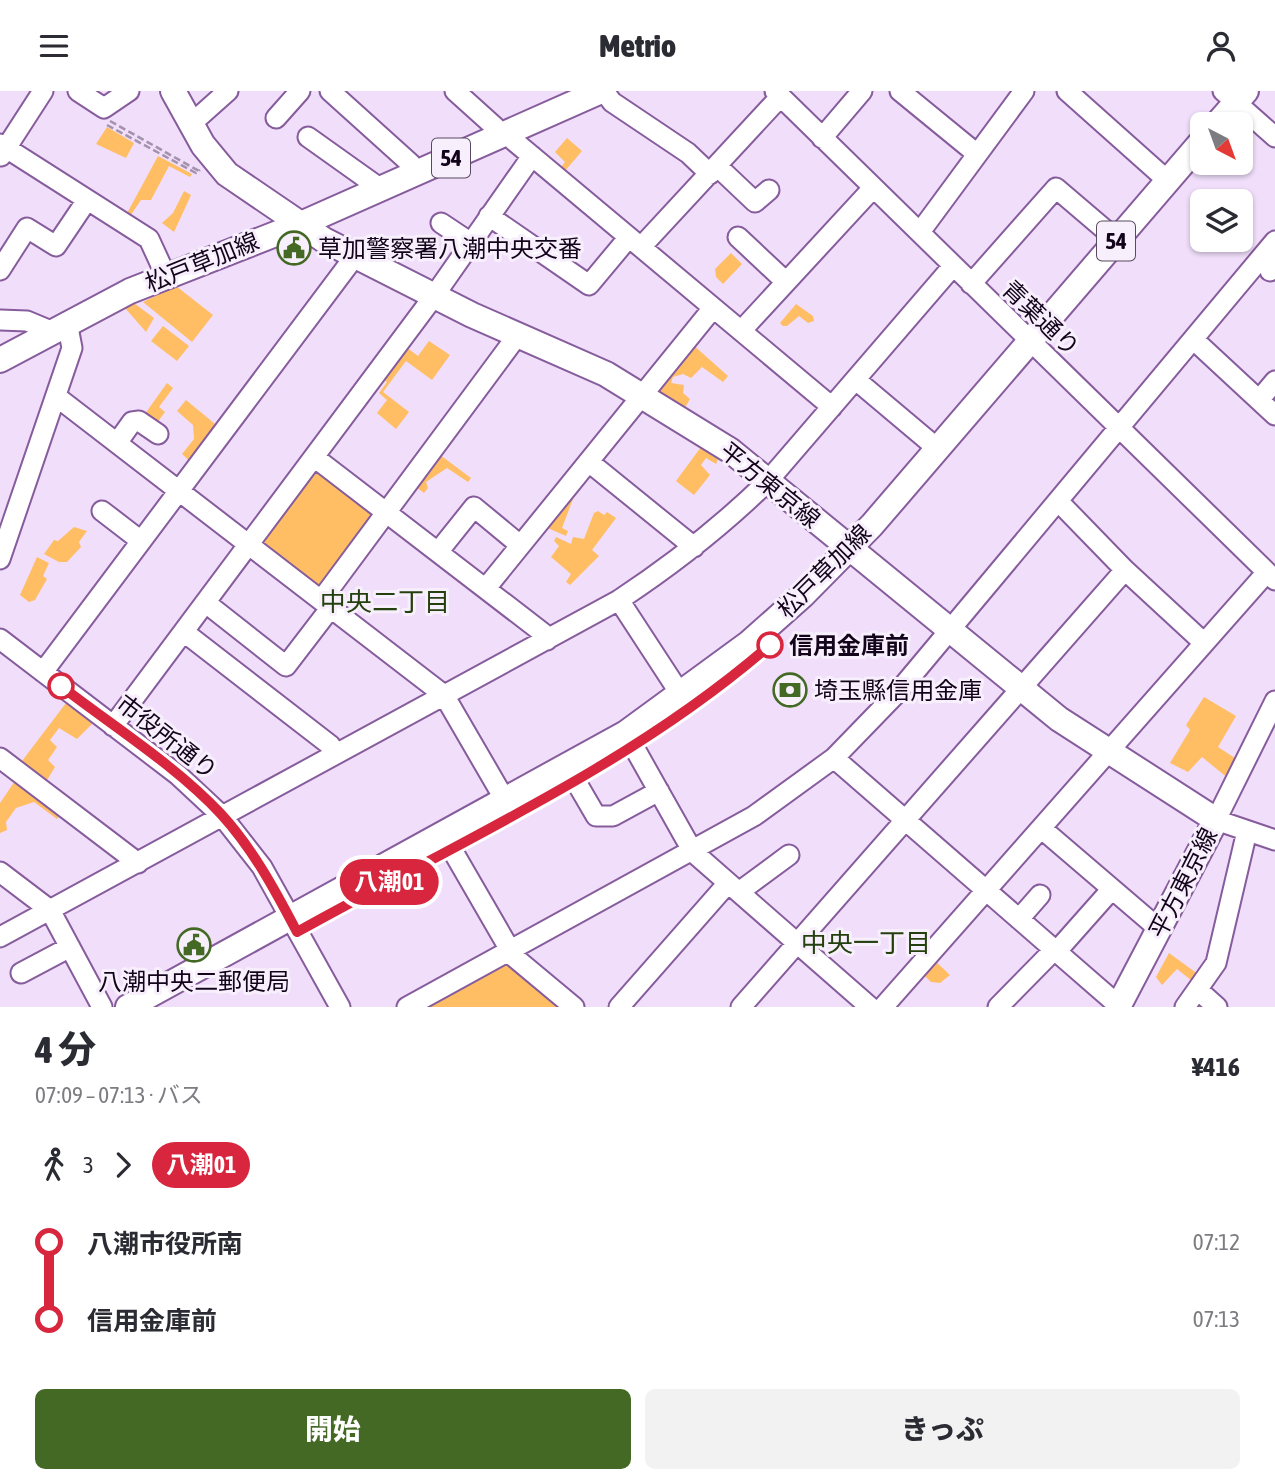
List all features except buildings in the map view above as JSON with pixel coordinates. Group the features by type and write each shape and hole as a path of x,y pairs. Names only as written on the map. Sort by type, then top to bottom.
{"main road":[{"name":"平方東京線","path":"173,91 213,159 228,174 355,256 517,336 606,374 731,451 1021,688 1108,751 1216,820 1119,1006"},
{"name":"松戸草加線","path":"0,360 59,326 166,275 301,223 603,91"},
{"path":"1238,104 1266,91"},
{"name":"松戸草加線","path":"128,1007 451,848 575,780 629,739 856,554 938,449 1036,347 1117,240 1190,155"},
{"name":"松戸草加線","path":"160,1007 505,800 629,739 708,695 760,654 856,554 1036,347 1190,155"}],"street":[{"path":"43,91 2,149 149,239 166,275"},
{"path":"78,91 104,109 129,91"},
{"path":"191,124 228,91"},
{"path":"276,118 300,91"},
{"path":"603,91 612,101 714,170 755,202 769,190"},
{"path":"822,138 862,91"},
{"path":"900,91 977,154"},
{"path":"920,232 1024,91"},
{"path":"1067,91 1118,131 1168,181"},
{"path":"335,93 411,164 416,173"},
{"path":"461,93 495,127 832,407"},
{"path":"489,216 589,285 714,170 778,94"},
{"name":"青葉通り","path":"778,94 1271,576"},
{"path":"1238,104 1275,137"},
{"path":"308,137 381,189"},
{"path":"113,726 434,296 532,156"},
{"path":"741,331 873,188"},
{"path":"971,284 1056,188 1117,240"},
{"path":"0,270 27,228 56,246 87,200"},
{"path":"441,223 471,243"},
{"path":"738,237 786,282"},
{"path":"407,1007 693,852 754,816 834,758 880,713 1193,339 1267,266 1275,241"},
{"path":"43,672 355,256"},
{"path":"0,937 619,600 694,547 767,482 953,266"},
{"path":"486,588 713,308"},
{"path":"0,320 59,326 72,348 0,559"},
{"path":"205,603 286,666 385,512 517,336"},
{"path":"1193,339 1275,415"},
{"path":"856,380 938,449"},
{"path":"1259,400 1275,381"},
{"path":"57,397 327,602 444,695 505,800"},
{"path":"117,443 132,422 139,421 158,434"},
{"path":"314,457 486,588 543,633 547,640"},
{"path":"589,462 694,547"},
{"path":"1058,501 1125,570 1203,642"},
{"path":"438,552 474,507 520,545"},
{"path":"102,511 141,541"},
{"path":"741,1007 1125,570"},
{"path":"883,1007 1203,642 1271,576"},
{"path":"619,600 681,695"},
{"path":"184,632 330,745 336,754"},
{"name":"市役所通り","path":"0,639 178,775 222,816 262,867 340,1007"},
{"path":"1275,701 1216,820 1275,840"},
{"path":"629,739 693,852 870,1007"},
{"path":"0,758 138,863"},
{"path":"834,758 1119,1006"},
{"path":"575,780 596,816 613,816 659,791"},
{"path":"1041,828 1159,929"},
{"path":"1185,1007 1216,963 1247,831"},
{"path":"451,848 509,950 574,1007"},
{"path":"619,1007 734,887 789,855"},
{"path":"0,872 50,910 102,1007"},
{"path":"998,1007 1111,890"},
{"path":"1019,919 1040,895"},
{"path":"21,973 70,947"},
{"path":"1198,990 1217,1007"}],"path":[{"path":"107,122 199,171"}],"shaded area":[{"path":"107,127 134,143 126,158 96,144"},
{"path":"567,138 582,151 565,171 568,175 558,171 565,162 555,152"},
{"path":"158,156 192,174 190,177 169,166 151,200 141,200 128,219 125,217"},
{"path":"184,191 191,195 174,232 162,223 173,213"},
{"path":"731,253 742,264 723,284 716,277 715,269"},
{"path":"176,286 213,315 192,342 143,302"},
{"path":"134,303 154,318 146,332 125,308"},
{"path":"796,304 813,316 814,321 808,323 799,316 787,326 783,326 780,323"},
{"path":"163,326 189,346 177,361 151,341"},
{"path":"429,341 450,355 432,380 406,361 383,392 409,412 396,429 377,413 387,400 379,393 387,382 383,379 406,347 418,356"},
{"path":"691,343 728,376 723,382 702,367 691,378 683,374 673,377 671,383 684,385 683,393 690,399 683,411 656,394 654,388"},
{"path":"167,383 173,388 159,407 165,412 154,427 142,418"},
{"path":"186,400 220,428 193,464 182,454 194,439 193,425 177,411"},
{"path":"701,447 718,459 716,464 706,458 701,465 710,475 694,495 676,481"},
{"path":"436,452 471,478 468,482 447,468 426,482 428,488 424,493 412,484"},
{"path":"319,468 375,511 318,589 261,546 260,539 313,469"},
{"path":"568,496 573,499 562,528 568,531 566,536 543,526"},
{"path":"598,511 604,515 607,512 616,518 592,550 599,556 570,585 566,582 571,574 551,557 559,546 554,541 556,537 571,544 573,537 584,539 594,513"},
{"path":"74,527 87,531 79,542 81,547 67,562 59,562 44,554 54,540 58,541"},
{"path":"37,557 49,563 43,576 47,579 35,600 29,602 20,595"},
{"path":"1204,697 1236,716 1218,747 1238,760 1229,779 1202,757 1188,772 1170,763 1190,730 1186,725"},
{"path":"66,703 93,723 77,739 59,728 50,740 57,747 48,760 55,767 44,785 19,765"},
{"path":"17,778 62,813 57,819 34,802 16,808 6,822 7,830 0,833 0,803"},
{"path":"1169,953 1202,977 1196,984 1177,969 1162,985 1156,977"},
{"path":"933,959 950,975 940,983 931,982 922,973"},
{"path":"505,960 565,1007 419,1007"}],"bus line":[{"name":"八潮01","path":"61,686 178,775 222,816 262,867 297,932 633,746 708,695 770,645"}],"place":[{"name":"草加警察署八潮中央交番","path":"294,248"},
{"name":"信用金庫前","path":"770,645"},
{"name":"埼玉縣信用金庫","path":"790,690"},
{"name":"八潮中央二郵便局","path":"194,945"}],"district":[{"name":"中央二丁目","path":"385,602"},
{"name":"中央一丁目","path":"866,943"}]}
